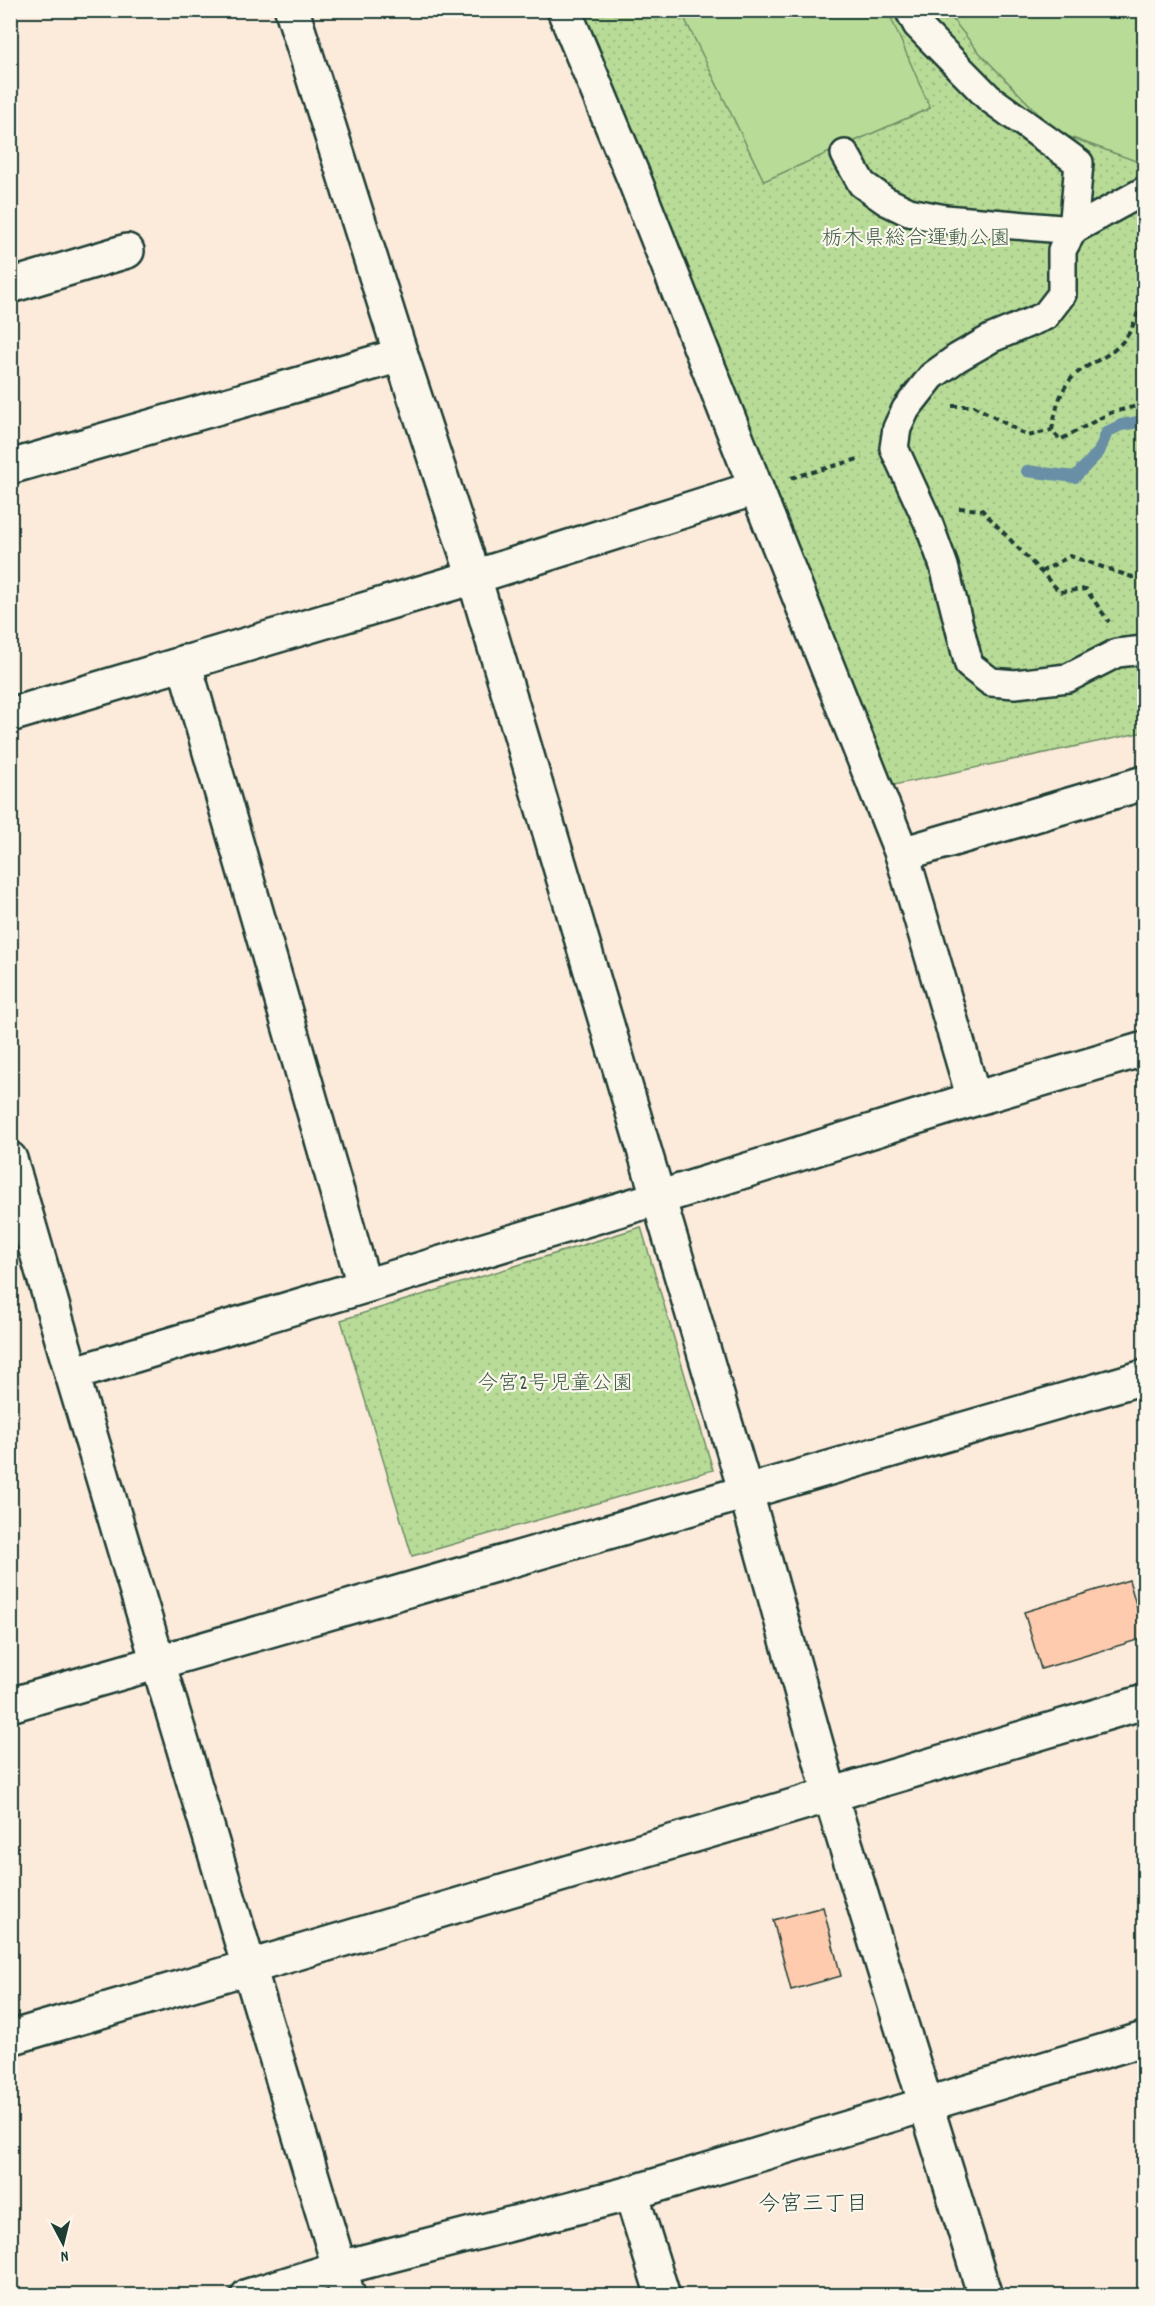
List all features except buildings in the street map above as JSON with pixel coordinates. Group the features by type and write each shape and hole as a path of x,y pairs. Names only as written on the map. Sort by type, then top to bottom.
{"street":[{"path":"292,10 400,355 474,577 746,1494 830,1794 985,2295"},
{"path":"564,10 638,188 902,854 974,1099"},
{"path":"909,10 917,26 989,98 1078,163 1073,230 1062,250 1062,294 1045,316 992,338 957,358 932,376 906,409 897,428 894,448 928,522 944,566 969,665 991,682 1015,684 1068,678 1117,653 1137,651"},
{"path":"845,154 862,184 886,201 909,212 955,220 1073,230 1144,191"},
{"path":"10,286 128,251"},
{"path":"10,467 400,355"},
{"path":"10,715 474,577 756,488"},
{"path":"184,662 364,1285"},
{"path":"902,854 1144,783"},
{"path":"72,1374 1144,1049"},
{"path":"10,1159 72,1374 344,2282"},
{"path":"10,1705 746,1494 1144,1377"},
{"path":"10,2038 1144,1702"},
{"path":"248,2295 344,2282 1144,2039"},
{"path":"632,2193 663,2295"}],"path":[{"path":"1052,430 1059,397 1072,376 1102,360 1131,332 1144,292"},
{"path":"1052,430 1060,440 1110,413 1144,404"},
{"path":"906,409 927,406 974,406 1028,436 1052,430"},
{"path":"756,488 894,448"},
{"path":"928,522 948,510 966,508 982,510 1060,592 1086,589 1137,651"},
{"path":"1041,572 1070,556 1132,578 1144,574"}],"green space":[{"name":"栃木県総合運動公園","path":"582,11 1144,11 1144,732 880,788 598,44"},
{"path":"681,11 888,11 930,108 764,181"},
{"path":"946,11 1144,11 1144,164 1056,132 977,50"},
{"name":"今宮2号児童公園","path":"641,1227 713,1470 412,1556 341,1320"}],"waterway":[{"path":"1027,471 1075,477 1099,452 1107,432 1121,425 1144,421"}],"district":[{"name":"今宮三丁目","path":"813,2205"}]}
